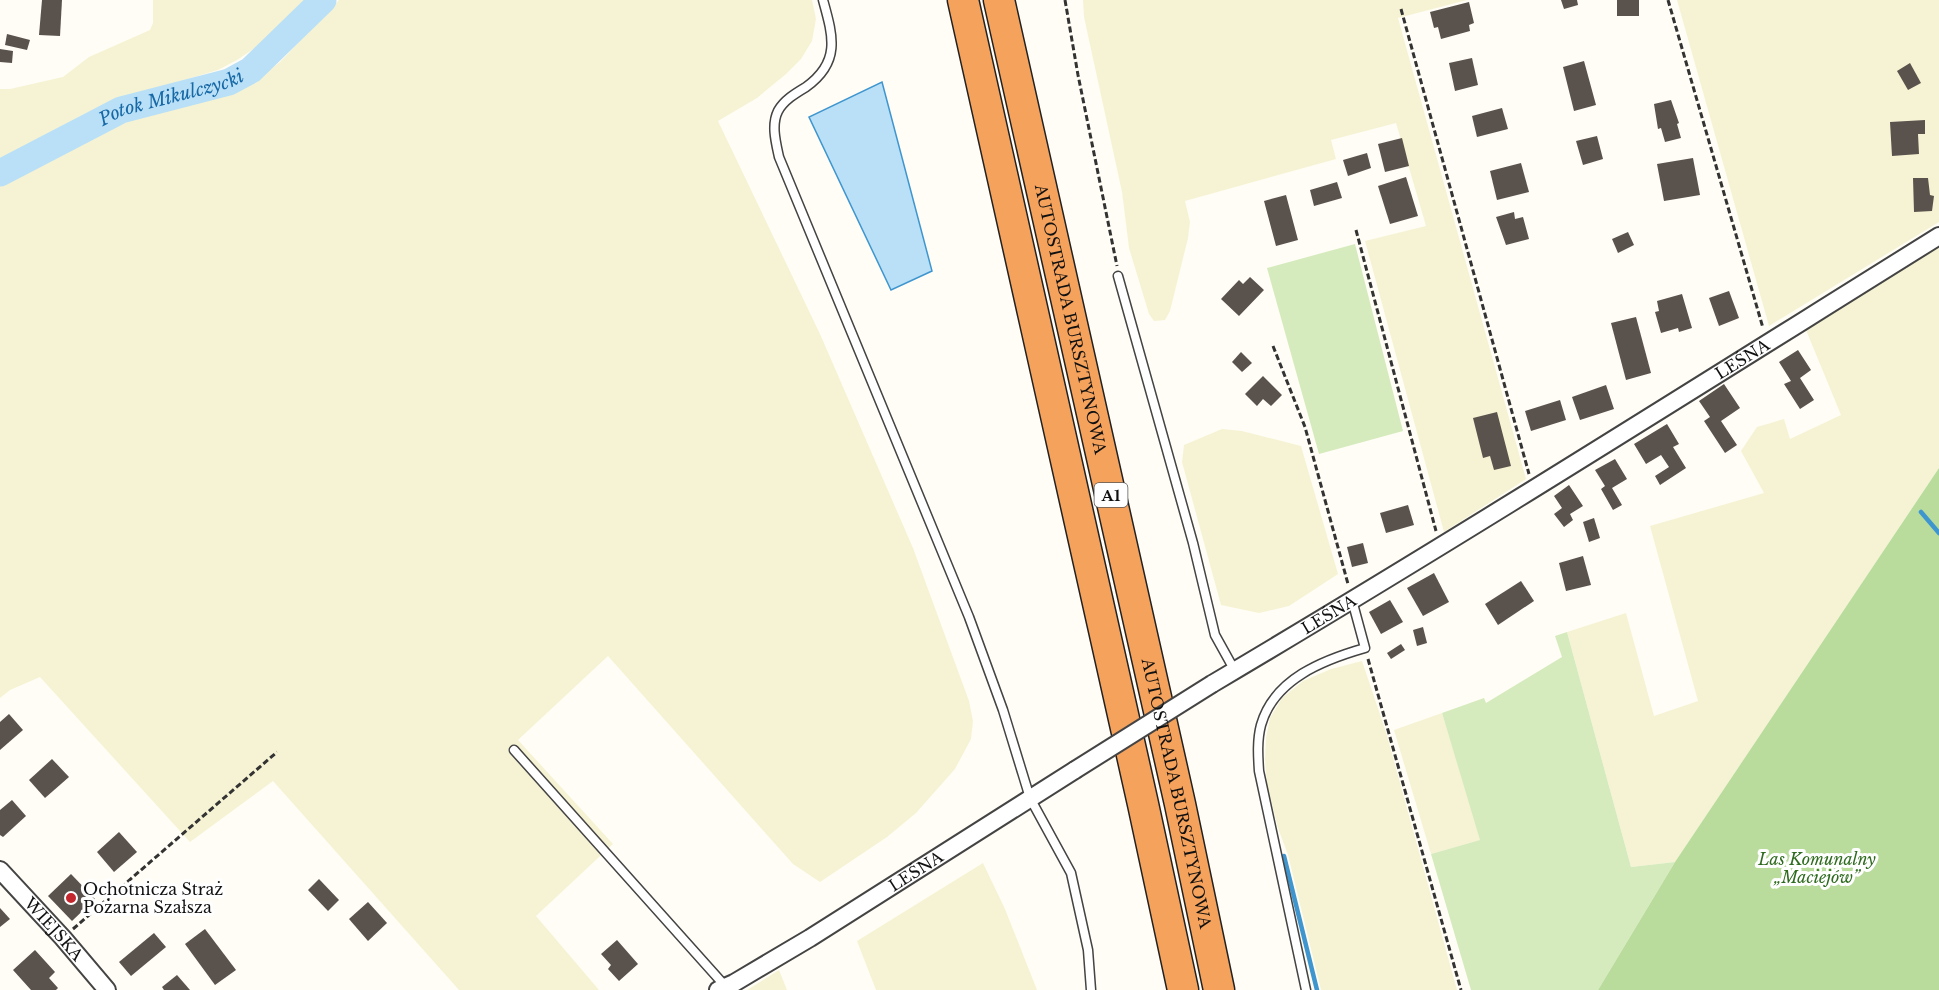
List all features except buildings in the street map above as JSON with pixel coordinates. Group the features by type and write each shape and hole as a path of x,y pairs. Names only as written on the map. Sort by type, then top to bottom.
{"highway":[{"name":"A1","path":"963,0 1183,990"},
{"name":"AUTOSTRADA BURSZTYNOWA","path":"999,0 1178,792 1219,990"}],"street":[{"name":"LEŚNA","path":"722,988 810,938 1212,684 1533,490 1939,236"},
{"name":"WIEJSKA","path":"0,870 63,938 106,990"}],"lane":[{"path":"823,0 833,34 830,62 812,82 788,99 778,112 774,131 779,157 965,607 1003,710 1030,798 1071,873 1088,950 1091,990"},
{"path":"1118,276 1193,543 1215,634 1235,671"},
{"path":"1306,990 1259,771 1258,751 1261,727 1267,709 1281,690 1317,665 1365,648 1352,600"},
{"path":"514,750 722,988"}],"path":[{"path":"1065,0 1118,276"},
{"path":"1668,0 1767,342"},
{"path":"1401,9 1533,490"},
{"path":"1356,230 1440,547"},
{"path":"1273,346 1305,427 1352,600"},
{"path":"1365,648 1461,990"},
{"path":"63,938 277,752"}],"shaded area":[{"path":"153,0 306,0 258,46 218,70 120,99 86,113 0,159 0,89 10,89 63,77 89,57 150,30 153,23"},
{"path":"339,0 812,0 816,19 812,41 801,59 757,98 718,121 820,334 913,548 969,701 973,721 971,739 955,769 916,813 887,837 820,882 793,864 608,656 518,740 613,844 536,916 599,990 459,990 273,781 190,842 40,677 10,690 0,698 0,186 109,127 227,94 256,80 280,62"},
{"path":"1083,0 1467,0 1398,18 1526,479 1444,532 1365,241 1426,226 1396,123 1331,140 1336,159 1185,201 1190,222 1188,238 1170,311 1165,320 1154,321 1149,314 1129,248 1122,192 1084,17"},
{"path":"1677,0 1939,0 1939,222 1769,326"},
{"path":"1939,247 1939,468 1675,862 1631,867 1567,632 1626,613 1654,716 1698,701 1650,526 1764,493 1741,451 1757,427 1784,419 1790,439 1841,415 1806,330"},
{"path":"1222,429 1242,431 1301,446 1338,574 1289,606 1259,613 1221,605 1182,462 1184,445"},
{"path":"1362,661 1386,732 1457,990 1321,990 1288,855 1278,828 1267,785 1266,738 1270,718 1282,698 1303,681 1331,669"},
{"path":"1442,713 1481,840 1431,854 1394,730"},
{"path":"983,863 1005,909 1037,990 876,990 857,941"},
{"path":"779,970 787,990 747,990"}],"green space":[{"path":"1355,244 1403,431 1319,454 1267,268"},
{"name":"Las Komunalny „Maciejów”","path":"1939,468 1939,990 1598,990 1675,862"},
{"path":"1567,632 1631,867 1675,862 1598,990 1471,990 1431,854 1480,840 1442,713 1484,698 1486,703 1562,657 1555,636"}],"water":[{"path":"882,82 932,271 891,290 809,117"}],"waterway":[{"name":"Potok Mikulczycki","path":"0,173 121,110 229,82 251,70 323,0"},
{"path":"1921,512 1939,533"},
{"path":"1284,856 1317,990"}],"place":[{"name":"Ochotnicza Straż Pożarna Szałsza","path":"71,898"}]}
